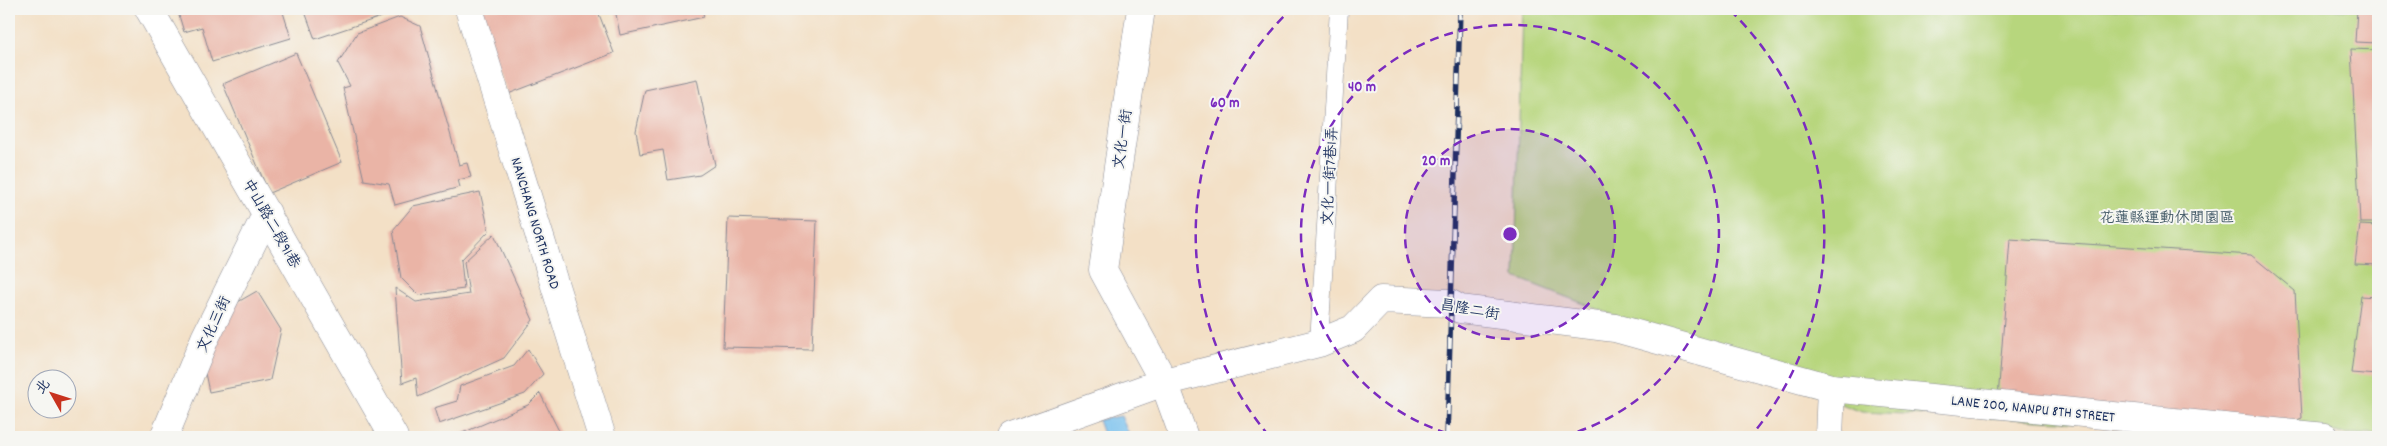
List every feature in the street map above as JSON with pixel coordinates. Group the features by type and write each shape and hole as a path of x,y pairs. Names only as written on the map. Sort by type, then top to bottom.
{"street":[{"name":"中山路二段91巷","path":"150,9 394,437"},
{"name":"NANCHANG NORTH ROAD","path":"469,9 602,437"},
{"name":"文化一街","path":"1141,9 1103,270 1164,382"},
{"name":"文化三街","path":"164,437 205,338 267,214"},
{"name":"昌隆二街","path":"1010,437 1164,382 1319,343 1353,329 1381,300 1449,303 1460,309 1615,328 1831,388"},
{"path":"1164,382 1184,437"},
{"path":"1829,437 1831,388"},
{"name":"LANE 200, NANPU 8TH STREET","path":"1831,388 2325,437"}],"lane":[{"name":"文化一街7巷1弄","path":"1319,343 1339,9"}],"green space":[{"name":"花蓮縣運動休閒園區","path":"1522,9 2378,9 2378,435 1862,412 1515,277"}],"water":[{"path":"1121,416 1130,437 1104,437 1098,420"}],"building":[{"path":"177,9 282,9 291,38 212,62 202,27 184,32"},
{"path":"304,9 405,9 315,39"},
{"path":"475,9 597,9 614,53 508,94"},
{"path":"615,9 702,9 704,17 620,35"},
{"path":"2357,9 2378,9 2378,43 2355,42"},
{"path":"400,17 420,26 459,165 467,163 471,177 458,180 460,187 395,205 389,184 364,180 343,88 350,86 338,63 357,33"},
{"path":"2351,49 2378,50 2378,223 2360,223"},
{"path":"296,53 342,162 269,193 223,84"},
{"path":"697,79 715,165 700,175 668,180 663,150 640,154 636,131 645,90"},
{"path":"480,192 489,231 461,260 464,289 418,295 401,278 393,230 413,206"},
{"path":"728,218 817,221 812,349 723,347"},
{"path":"2360,225 2378,226 2378,265 2355,264"},
{"path":"494,234 533,320 504,358 418,397 416,378 402,383 395,288 416,302 469,294 464,262"},
{"path":"2010,239 2251,255 2295,291 2302,418 2273,430 1997,412"},
{"path":"257,291 281,330 270,380 209,392 200,349 217,314"},
{"path":"2361,296 2378,297 2378,375 2351,373"},
{"path":"528,349 543,374 525,394 439,424 434,408 457,401 460,386 514,366"},
{"path":"540,393 562,437 453,437 528,405"}],"railway":[{"path":"1447,437 1460,9"}]}
